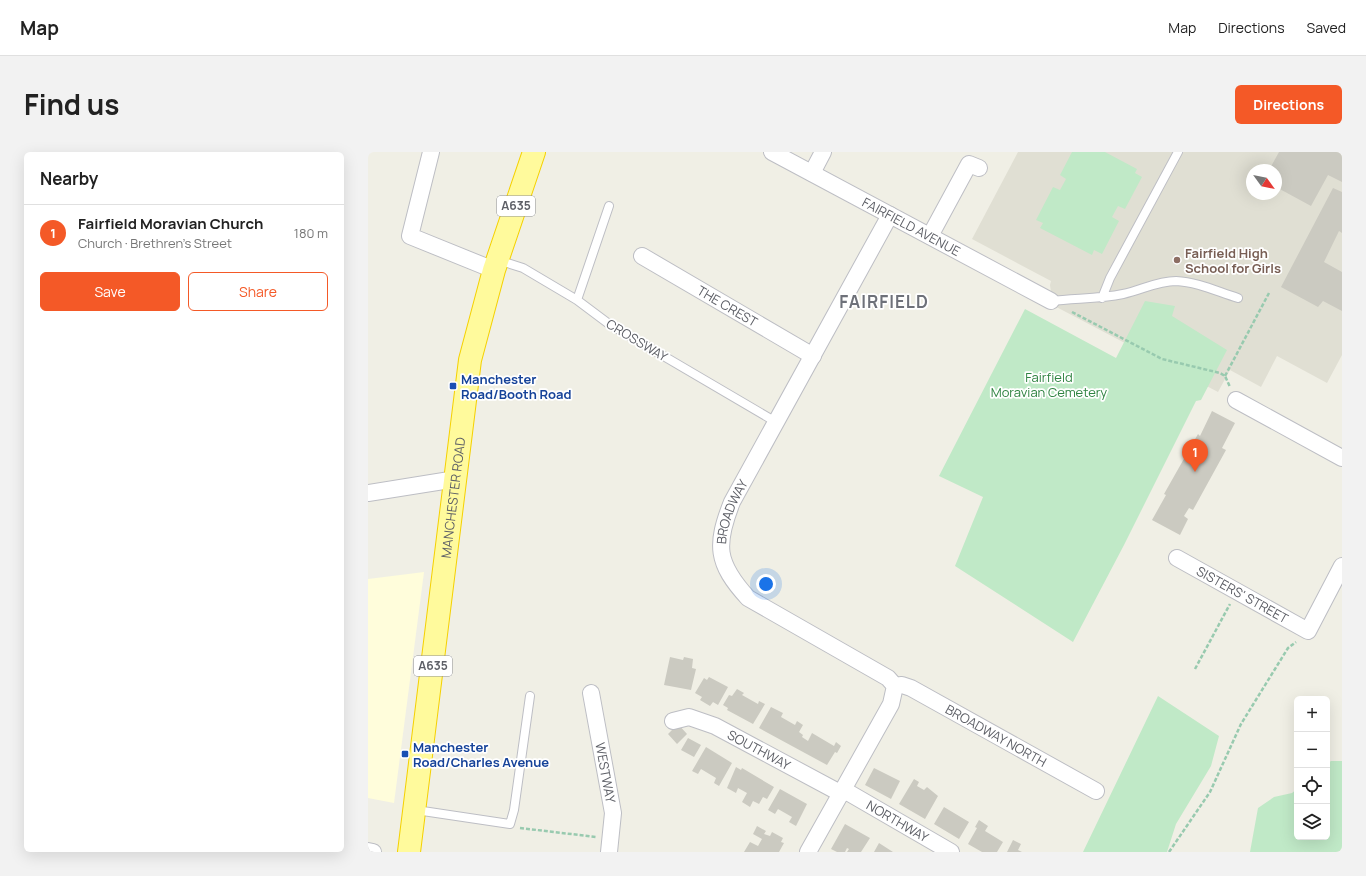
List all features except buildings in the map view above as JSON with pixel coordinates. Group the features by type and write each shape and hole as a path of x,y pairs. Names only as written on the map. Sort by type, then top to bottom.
{"highway":[{"name":"MANCHESTER ROAD","path":"409,852 416,810 470,360 496,265 534,152"}],"street":[{"path":"431,152 410,236 496,265"},
{"name":"FAIRFIELD AVENUE","path":"772,152 1051,301"},
{"path":"812,173 823,152"},
{"path":"930,236 969,164 979,168"},
{"name":"BROADWAY","path":"890,214 732,502 723,525 720,550 734,584 748,598 888,678 895,686"},
{"name":"THE CREST","path":"642,256 813,356"},
{"path":"1236,400 1342,458"},
{"path":"368,493 456,480"},
{"name":"SISTERS' STREET","path":"1177,558 1308,631"},
{"path":"1308,631 1342,566"},
{"name":"BROADWAY NORTH","path":"895,686 902,685 911,688 1096,791"},
{"path":"808,852 891,704 895,695 895,686"},
{"name":"WESTWAY","path":"591,693 614,813 610,845"},
{"name":"SOUTHWAY","path":"673,721 689,717 715,726 843,792"},
{"name":"NORTHWAY","path":"843,792 951,852"},
{"path":"368,851 373,852"}],"lane":[{"path":"1102,298 1114,271 1178,152"},
{"path":"577,300 609,206"},
{"name":"CROSSWAY","path":"496,265 523,268 577,300 609,324 776,422"},
{"path":"1051,301 1102,298 1126,294 1159,282 1176,281 1194,283 1238,298"},
{"path":"416,810 510,824 514,810 530,696"}],"path":[{"path":"1225,376 1269,293"},
{"path":"1051,301 1162,359 1225,376"},
{"path":"1225,376 1236,400"},
{"path":"1195,669 1236,591"},
{"path":"1169,852 1210,792 1241,724 1288,648 1308,631"},
{"path":"510,824 520,828 610,845"}],"shaded area":[{"name":"Fairfield High School for Girls","path":"1018,152 1342,152 1342,355 1327,383 1277,356 1261,387 1230,370 1218,392 1045,301 1051,292 1051,281 972,239"},
{"path":"424,572 394,803 368,798 368,579"}],"green space":[{"path":"1072,152 1105,152 1137,169 1135,173 1142,177 1125,209 1118,206 1112,217 1119,221 1102,254 1094,250 1092,255 1040,228 1043,223 1036,220 1053,187 1060,190 1066,179 1060,175"},
{"name":"Fairfield Moravian Cemetery","path":"1145,301 1175,306 1172,316 1227,350 1201,400 1196,401 1124,545 1073,642 955,566 983,497 939,476 1025,309 1116,358"},
{"path":"1158,696 1219,736 1211,766 1176,824 1167,852 1083,852"},
{"path":"1342,761 1342,852 1250,852 1258,808 1274,797 1294,791 1294,840 1330,840 1330,762"}],"place":[{"name":"Fairfield High School for Girls","path":"1177,260"},
{"name":"Manchester Road/Booth Road","path":"453,386"},
{"name":"Fairfield Moravian Church","path":"1195,472"},
{"name":"Manchester Road/Charles Avenue","path":"405,754"}],"district":[{"name":"FAIRFIELD","path":"884,302"}]}
